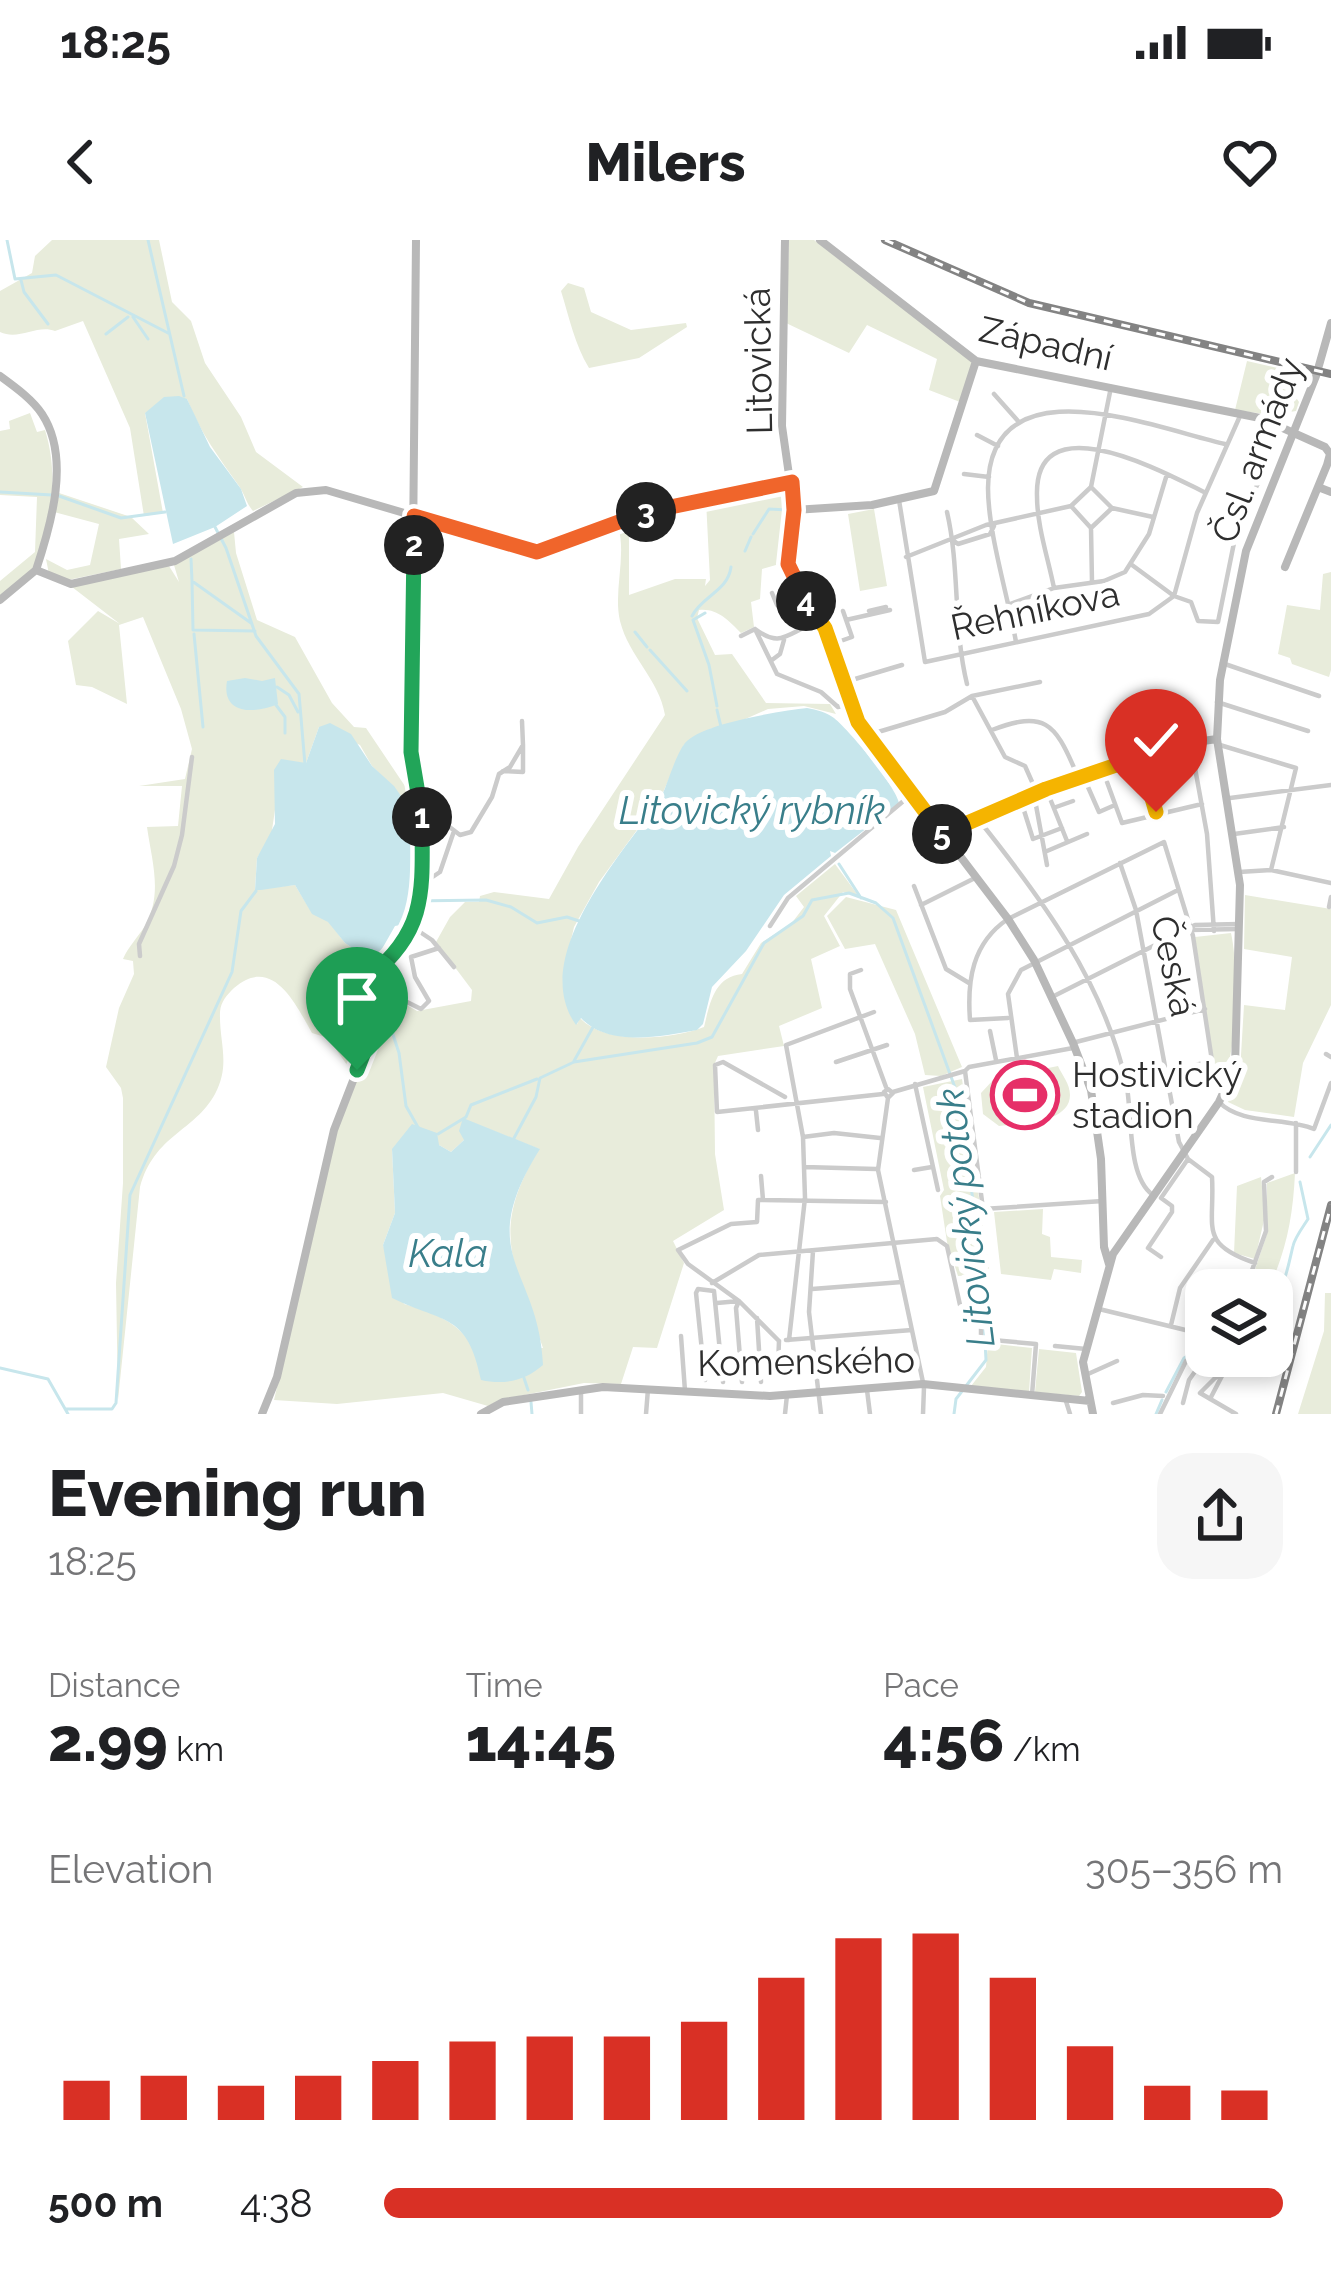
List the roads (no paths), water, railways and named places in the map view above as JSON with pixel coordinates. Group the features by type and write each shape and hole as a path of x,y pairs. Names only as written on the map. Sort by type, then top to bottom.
{"street":[{"path":"416,240 411,760 422,820 421,898"},
{"name":"Litovická","path":"785,240 782,426 794,510 788,564 832,644 850,704 868,735 1034,960 1074,1045 1090,1090 1110,1250 1099,1310"},
{"name":"Západní","path":"820,240 976,361 1260,418 1292,433"},
{"name":"Čsl. armády","path":"1110,1250 1186,1156 1232,1079 1237,1057 1239,872 1218,742 1217,701 1252,534 1316,376 1331,323"},
{"path":"794,510 899,500 928,494 939,485 976,361"},
{"path":"0,376 38,409 53,443 55,497 36,570 0,600"},
{"path":"954,541 956,535 1071,506 1091,487 1111,387"},
{"path":"993,394 1019,423"},
{"path":"1016,642 988,477 998,446 1019,423 1066,410 1106,413 1225,444"},
{"name":"Řehníkova","path":"905,556 925,662 1149,614 1174,596 1204,492 1240,416"},
{"path":"1285,567 1330,454 1325,447 1292,433"},
{"path":"977,435 998,446"},
{"path":"1054,588 1036,492 1047,462 1072,447 1096,449 1204,492"},
{"path":"1132,565 1174,596 1191,602 1198,621 1213,624 1222,616 1237,528 1267,464"},
{"path":"964,473 988,477"},
{"path":"1010,604 1054,588 1116,577 1132,565 1167,474"},
{"path":"36,570 70,584 175,561 259,511 307,490 326,490 537,552 626,517 792,482"},
{"path":"1091,487 1112,508 1154,517"},
{"path":"1318,487 1331,492"},
{"path":"899,500 905,556 954,541"},
{"path":"1071,506 1091,528 1092,582"},
{"path":"1091,528 1112,508"},
{"path":"947,512 954,541 959,653 967,684"},
{"path":"1237,528 1252,534"},
{"path":"772,593 777,605 805,599"},
{"path":"805,599 798,605 807,626"},
{"path":"846,620 888,608"},
{"path":"832,644 852,637 843,611"},
{"path":"755,629 771,641 784,640 818,619"},
{"path":"741,636 755,629"},
{"path":"755,629 777,674 821,692 838,707 850,704"},
{"path":"771,661 780,654 784,640"},
{"path":"1222,663 1318,696"},
{"path":"845,682 902,665"},
{"path":"868,735 944,712 972,696 1040,682"},
{"path":"972,696 1008,761 1028,769 1039,792 1054,808 1067,842"},
{"path":"1217,701 1309,731"},
{"path":"503,771 523,772 522,721"},
{"path":"992,730 1023,721 1048,724 1061,736 1079,768 1067,773"},
{"path":"942,834 1039,792 1140,757 1218,742 1296,768 1271,870"},
{"path":"422,820 443,823 466,836 523,745"},
{"path":"140,956 139,944 174,866 193,757"},
{"path":"1140,757 1156,812"},
{"path":"1192,757 1202,803 1213,928"},
{"path":"1107,782 1122,823 1202,803"},
{"path":"1229,798 1331,785"},
{"path":"1088,787 1099,812 1115,805"},
{"path":"1039,792 1047,865"},
{"path":"770,926 788,898 913,793"},
{"path":"1022,801 1033,839 1062,827"},
{"path":"1054,808 1073,801"},
{"path":"978,820 1042,902 1091,978 1126,1082 1138,1180 1153,1195"},
{"path":"1234,834 1284,827"},
{"path":"262,1414 334,1130 368,1042 370,976 383,967 418,915 425,882 440,872 454,831"},
{"path":"1047,851 1087,834"},
{"path":"1008,1018 970,1020 969,983 982,946 1007,920 1164,842 1190,930 1216,1088"},
{"path":"1055,847 1058,859"},
{"name":"Česká","path":"1120,863 1136,910 1186,1156"},
{"path":"1239,872 1271,870 1331,884"},
{"path":"920,905 975,878"},
{"path":"914,886 946,969 969,983"},
{"path":"1017,1058 1008,1018 1012,982 1034,960 1178,890"},
{"path":"1329,907 1331,897"},
{"path":"411,926 439,948 454,968"},
{"path":"1052,997 1190,930 1240,926"},
{"path":"383,967 403,1000 421,1009 429,1001 411,957 439,948"},
{"path":"861,970 850,974 849,982 888,1093 878,1170 923,1384 923,1414"},
{"path":"785,1097 723,1062 715,1065 717,1112 799,1106 888,1093 1204,1010"},
{"path":"788,1340 806,1198 799,1106 786,1045 874,1012"},
{"path":"989,1031 996,1062"},
{"path":"836,1062 887,1045"},
{"path":"1090,1090 1212,1061"},
{"path":"967,1069 985,1211 1103,1201"},
{"path":"1220,1102 1241,1116 1296,1122 1314,1129 1331,1083"},
{"path":"915,1084 938,1190"},
{"path":"784,1107 785,1097 795,1089"},
{"path":"756,1110 758,1130"},
{"path":"1296,1122 1296,1172"},
{"path":"802,1138 834,1133 882,1138"},
{"path":"1143,1256 1172,1211 1161,1198 1186,1156 1212,1178 1214,1239 1180,1288 1171,1324"},
{"path":"804,1167 846,1165 878,1170"},
{"path":"914,1170 932,1167"},
{"path":"761,1176 763,1200"},
{"path":"1253,1269 1266,1231 1264,1182 1272,1177"},
{"path":"886,1202 758,1200 757,1222 731,1224 678,1250 688,1264 739,1301 779,1340 912,1330"},
{"path":"705,1381 698,1288 715,1287 759,1255 937,1239 944,1242 960,1305"},
{"path":"1214,1239 1227,1253 1255,1263"},
{"path":"1148,1248 1161,1257"},
{"path":"813,1251 812,1338 821,1414"},
{"path":"811,1289 902,1282"},
{"path":"715,1287 723,1382"},
{"path":"717,1303 739,1301"},
{"path":"739,1301 742,1382"},
{"path":"981,1308 986,1340 1036,1344 1032,1395"},
{"path":"1094,1414 1083,1376 1099,1310 1185,1328"},
{"path":"757,1318 761,1382"},
{"path":"681,1336 685,1391"},
{"path":"778,1366 779,1340"},
{"path":"1039,1345 1086,1349"},
{"path":"1083,1376 1118,1361"},
{"path":"1160,1414 1185,1363"},
{"path":"1183,1402 1191,1377"},
{"path":"1219,1377 1201,1392 1233,1413"},
{"path":"1208,1398 1221,1377"},
{"name":"Komenského","path":"482,1414 503,1402 580,1388 787,1395 923,1384 1032,1395 1068,1406 1090,1401"},
{"path":"580,1388 581,1414"},
{"path":"867,1388 870,1414"},
{"path":"646,1414 648,1389"},
{"path":"785,1414 787,1395"},
{"path":"1113,1402 1163,1396"}],"water":[{"path":"164,397 187,399 247,506 215,527 173,544 145,413"},
{"path":"275,678 278,704 250,710 234,706 227,681"},
{"name":"Litovický rybník","path":"807,708 841,724 881,771 899,803 835,853 830,851 831,856 784,895 746,951 712,987 703,1024 697,1030 635,1038 605,1033 581,1018 576,1025 564,998 563,969 571,939 603,878 659,801 685,743 724,724"},
{"path":"330,723 351,734 415,816 417,897 413,898 417,906 410,923 395,926 374,963 345,943 328,922 312,914 295,885 255,890 257,858 275,824 274,770 281,759 306,763 319,727"},
{"name":"Kala","path":"463,1118 540,1149 520,1185 510,1239 539,1332 543,1365 514,1380 481,1380 461,1331 392,1298 383,1245 395,1213 392,1149 412,1124 437,1133 439,1145 451,1152 464,1140 459,1131"}],"waterway":[{"path":"7,240 15,279 56,275 168,333"},
{"name":"Litovický potok","path":"148,240 184,396"},
{"path":"21,280 24,292 48,324"},
{"path":"106,334 128,317"},
{"path":"133,317 148,339"},
{"path":"0,492 52,495"},
{"path":"59,496 121,518 165,512"},
{"path":"753,534 769,509 788,510"},
{"name":"Litovický potok","path":"215,527 256,636 299,694 305,765"},
{"path":"745,551 751,537"},
{"path":"191,559 192,581 251,623"},
{"path":"692,616 725,582 731,567"},
{"path":"192,581 193,630 255,631"},
{"path":"693,620 705,613"},
{"path":"693,620 717,706"},
{"path":"635,632 647,647"},
{"path":"194,634 203,727"},
{"path":"650,650 687,691"},
{"path":"277,687 289,695 298,712"},
{"path":"276,705 285,717 285,733"},
{"path":"717,710 722,731"},
{"name":"Litovický potok","path":"839,864 861,898"},
{"path":"66,1409 112,1409 116,1403 130,1195 232,972 241,911 256,891"},
{"name":"Litovický potok","path":"513,1140 536,1097 540,1078 574,1062 712,1037 764,943 803,916 812,900 849,893 876,903 893,918 961,1104 979,1251"},
{"path":"411,901 486,900 511,907 537,923 567,917 579,921"},
{"name":"Litovický potok","path":"378,959 406,1106 419,1129"},
{"name":"Litovický potok","path":"574,1061 593,1027"},
{"path":"438,1134 466,1117 471,1105 537,1079"},
{"path":"1310,1157 1331,1125"},
{"path":"1286,1269 1295,1239 1308,1219 1300,1182"},
{"name":"Litovický potok","path":"954,1414 956,1399 986,1360 981,1266"},
{"path":"1166,1392 1185,1357"},
{"path":"0,1368 48,1379 68,1414"},
{"path":"524,1378 528,1390"},
{"path":"1156,1414 1162,1400"},
{"path":"531,1402 532,1414"}],"railway":[{"path":"885,240 1029,303 1331,374"},
{"path":"1276,1414 1331,1205"}],"place":[{"name":"Hostivický stadion","path":"1025,1095"}]}
